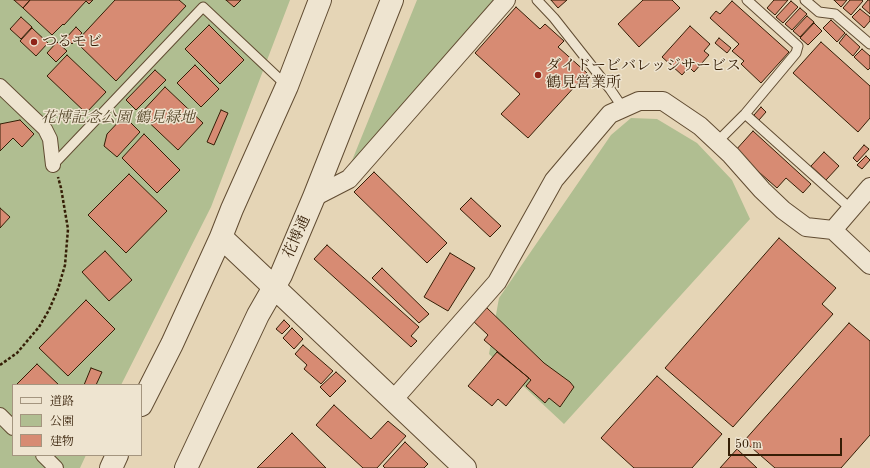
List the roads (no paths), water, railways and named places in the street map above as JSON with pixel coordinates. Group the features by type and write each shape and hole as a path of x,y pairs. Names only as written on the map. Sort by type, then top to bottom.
{"street":[{"path":"142,403 172,344 221,237 287,86 320,0"},
{"name":"花博通","path":"186,468 258,315 274,288 314,198 392,0"},
{"path":"314,198 349,179 506,0"},
{"path":"0,86 45,129 50,139 53,164"},
{"path":"393,400 497,282 554,180 610,114 639,101 663,101 700,126 731,155 762,190 806,227 832,230 870,265"},
{"path":"832,230 870,187"},
{"path":"221,237 465,468"},
{"path":"0,416 12,427"},
{"path":"43,456 56,468"},
{"path":"111,468 117,456"}],"lane":[{"path":"538,0 610,89 623,108"},
{"path":"717,142 745,114 796,53 798,46 747,0"},
{"path":"805,0 819,12 835,14 870,43"},
{"path":"53,164 203,7 287,86"},
{"path":"745,114 851,210"}],"place":[{"name":"つるモビ","path":"34,42"},
{"name":"ダイドービバレッジサービス 鶴見営業所","path":"538,75"}],"park label":[{"name":"花博記念公園 鶴見緑地","path":"118,118"}]}
